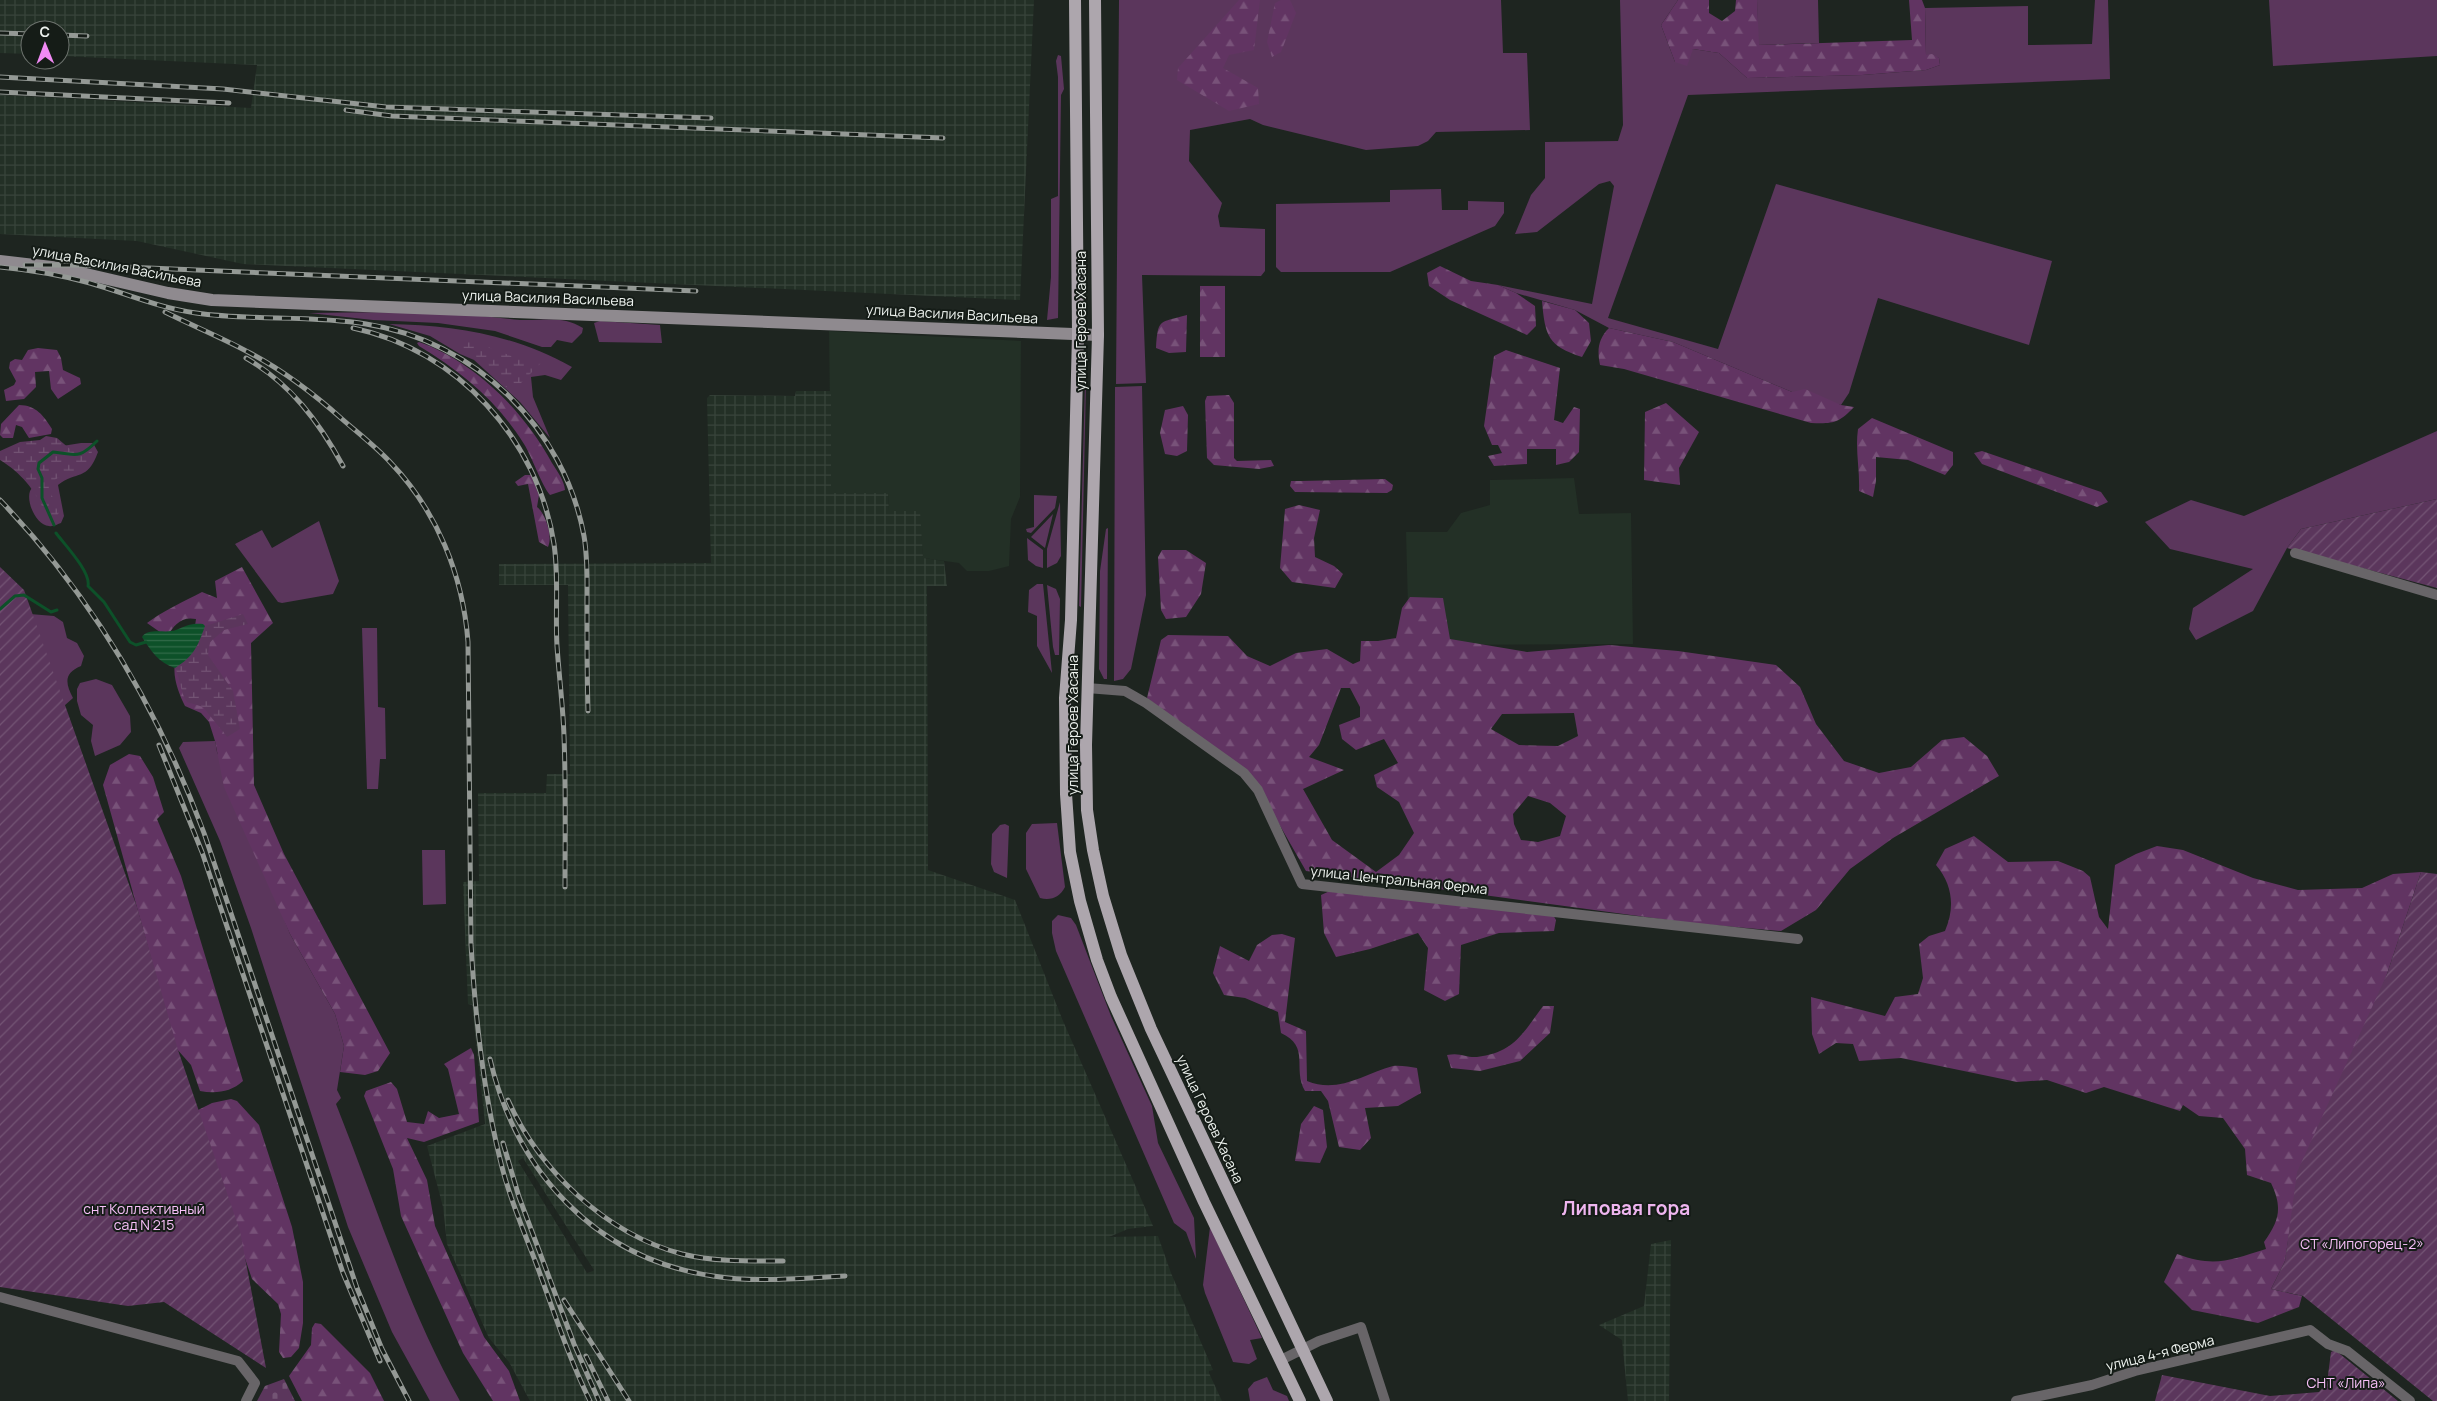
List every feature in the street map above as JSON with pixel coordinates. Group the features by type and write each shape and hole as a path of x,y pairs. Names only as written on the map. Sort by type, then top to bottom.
{"main road":[{"name":"улица Героев Хасана","path":"1075,0 1078,334 1071,620 1065,698 1066,794 1070,852 1080,901 1097,960 1111,998 1200,1194 1300,1401"},
{"name":"улица Героев Хасана","path":"1094,0 1098,335 1087,688 1088,810 1103,896 1121,955 1155,1038 1327,1401"},
{"name":"улица Василия Васильева","path":"0,261 60,268 168,293 212,300 1098,335"}],"street":[{"path":"2295,553 2437,595"},
{"name":"улица Центральная Ферма","path":"1087,688 1119,690 1132,695 1244,773 1258,790 1267,806 1302,884 1798,939"},
{"path":"0,1296 238,1361 255,1383 246,1401"},
{"path":"1281,1360 1301,1349 1361,1327 1384,1401"},
{"name":"улица 4-я Ферма","path":"2016,1401 2092,1385 2135,1372 2310,1330 2328,1344 2347,1351 2410,1401"}],"shaded area":[{"path":"0,0 1034,0 1020,300 243,264 137,241 0,234 0,95 251,108 257,65 70,56 70,20 20,20 20,54 0,53"},
{"path":"829,331 1021,341 1020,497 1011,519 1009,566 989,571 967,571 959,563 923,558 919,511 889,511 888,493 831,493"},
{"path":"796,391 831,391 831,493 888,493 889,511 920,511 923,558 944,561 947,586 927,586 928,870 1015,900 1063,1021 1153,1226 1128,1229 1109,1237 1158,1236 1171,1273 1213,1370 1209,1371 1209,1373 1222,1401 530,1401 509,1362 489,1338 447,1244 443,1207 427,1146 485,1124 472,1005 468,1004 463,882 479,881 478,793 546,793 547,774 570,774 568,585 499,585 499,564 711,563 707,398 710,395 795,396","holes":["523,1158 594,1270 587,1273 518,1161"]},
{"path":"1574,478 1579,514 1631,513 1633,644 1409,645 1406,532 1447,532 1461,513 1490,505 1490,480"},
{"path":"192,624 203,624 205,626 194,650 187,659 175,668 160,660 142,637 148,632 172,631"},
{"path":"1671,1240 1669,1401 1628,1401 1622,1340 1599,1325 1644,1306 1651,1244"}],"green space":[{"path":"1119,0 1501,0 1503,53 1527,53 1530,130 1436,132 1428,141 1418,146 1366,150 1263,125 1250,119 1190,130 1189,161 1222,203 1218,216 1220,227 1265,229 1265,271 1261,276 1142,275 1146,383 1116,384"},
{"path":"1239,0 1260,0 1254,50 1229,55 1223,68 1258,88 1259,104 1229,111 1177,80 1178,68"},
{"path":"1281,0 1290,0 1296,13 1281,52 1272,57 1267,42 1275,3"},
{"path":"1620,0 1678,0 1661,25 1675,62 1693,49 1719,53 1747,78 1862,75 1926,70 1940,65 1939,58 1926,55 1925,8 2028,6 2028,45 2092,44 2095,0 2108,0 2110,79 1688,95 1608,318 1718,349 1776,184 2052,261 2029,345 1878,298 1849,393 1841,405 1792,392 1673,342 1609,328 1575,310 1516,293 1498,285 1592,304 1614,186 1610,181 1599,184 1537,232 1515,234 1531,195 1545,178 1545,142 1618,141 1623,125"},
{"path":"1678,0 1709,0 1709,13 1722,21 1735,11 1736,0 1757,0 1759,45 1912,40 1909,0 1922,0 1925,8 1926,55 1932,54 1939,58 1940,65 1926,70 1862,75 1747,78 1719,53 1693,49 1687,66 1675,62 1661,25"},
{"path":"1757,0 1818,0 1819,43 1758,45"},
{"path":"2269,0 2437,0 2437,56 2273,66"},
{"path":"1058,55 1061,56 1064,89 1061,95 1058,318 1047,320 1051,277 1051,199 1058,196 1058,77 1056,61"},
{"path":"1441,189 1442,210 1468,210 1468,201 1504,202 1504,213 1495,226 1390,272 1281,272 1276,267 1276,204 1390,202 1390,190"},
{"path":"1440,266 1471,281 1498,285 1516,293 1535,306 1536,326 1527,335 1450,300 1429,286 1427,273"},
{"path":"1200,286 1225,286 1225,357 1200,357"},
{"path":"1542,301 1575,310 1589,323 1591,341 1582,357 1562,349 1550,338 1545,323"},
{"path":"396,312 461,314 520,320 560,320 568,321 583,328 582,333 572,343 557,340 551,347 542,347 495,331 438,323 373,320 309,313"},
{"path":"1187,315 1186,352 1169,353 1156,348 1159,326 1165,321"},
{"path":"600,321 660,325 662,343 599,342 594,323"},
{"path":"389,324 437,327 484,334 528,347 572,367 561,380 545,375 531,377 533,397 550,438 520,402 474,360 430,336"},
{"path":"1609,328 1673,342 1792,392 1805,389 1841,405 1854,407 1835,421 1811,423 1624,369 1600,365 1599,345"},
{"path":"419,342 459,362 478,375 513,407 541,444 560,476 565,490 550,495 524,444 502,414 478,389 450,366 419,346 417,343"},
{"path":"467,342 523,360 542,362 519,385 506,387 496,377 487,363 474,358 456,343"},
{"path":"38,348 57,350 61,358 63,370 80,378 81,384 58,399 51,389 49,371 35,372 36,387 24,399 6,401 4,390 14,385 16,381 9,368 10,362 15,359 22,360 28,350"},
{"path":"1506,350 1560,368 1554,420 1563,423 1574,407 1580,409 1579,452 1569,462 1556,465 1556,449 1527,449 1527,464 1494,466 1488,456 1502,453 1498,445 1492,445 1484,426 1494,356"},
{"path":"1085,382 1086,384 1081,607 1079,606"},
{"path":"1142,386 1146,595 1131,669 1123,679 1114,681 1115,387"},
{"path":"1229,395 1234,403 1234,458 1237,461 1271,460 1274,466 1259,469 1214,465 1207,458 1205,401 1207,396"},
{"path":"1666,403 1699,432 1679,468 1680,485 1644,480 1645,412"},
{"path":"19,405 25,405 39,412 52,429 51,434 29,438 22,427 16,425 13,438 3,438 0,435 1,424"},
{"path":"1183,406 1188,415 1187,451 1177,456 1165,454 1160,433 1165,410"},
{"path":"1872,418 1953,452 1953,465 1945,475 1908,460 1876,457 1876,481 1873,497 1859,491 1858,429"},
{"path":"2437,431 2437,499 2301,529 2287,548 2253,611 2196,640 2189,629 2193,608 2253,569 2170,549 2145,522 2191,500 2244,516"},
{"path":"46,436 57,438 70,449 90,446 92,452 84,469 62,476 50,484 52,496 60,511 55,519 49,519 28,484 0,460 0,451 20,442 40,440"},
{"path":"93,443 98,452 94,461 86,472 58,485 64,516 61,523 52,526 44,525 33,512 29,501 30,491 56,447"},
{"path":"1982,451 2101,492 2108,502 2097,507 1982,464 1974,453"},
{"path":"525,475 531,475 539,495 537,507 548,526 550,538 548,547 539,542 528,484 518,486 515,482"},
{"path":"1385,479 1393,485 1392,490 1387,493 1295,492 1290,486 1291,481"},
{"path":"1034,495 1057,496 1055,508 1031,533 1027,532 1026,529 1034,527"},
{"path":"2437,499 2437,588 2287,548 2301,529"},
{"path":"1060,502 1061,556 1057,563 1047,568 1047,549"},
{"path":"1299,505 1320,510 1314,538 1315,557 1334,566 1343,574 1335,588 1292,582 1280,568 1285,509"},
{"path":"1053,514 1045,548 1031,537"},
{"path":"319,521 339,581 333,594 282,603 278,602 235,544 262,530 272,548"},
{"path":"1108,528 1107,679 1104,679 1099,669 1100,571 1106,529"},
{"path":"1027,538 1043,550 1043,568 1036,566 1028,560"},
{"path":"1162,550 1186,550 1206,563 1201,594 1186,617 1166,619 1161,610 1158,557"},
{"name":"снт Коллективный сад N 215","path":"0,567 24,590 137,907 178,1050 240,1231 266,1368 164,1302 128,1306 0,1287"},
{"path":"242,567 273,623 251,643 254,785 284,854 390,1053 378,1071 365,1075 340,1072 344,1046 335,1014 290,934 224,787 215,741 209,722 201,713 185,706 178,690 174,672 176,661 191,637 196,619 191,618 178,622 167,637 147,623 202,592 217,598 215,581"},
{"path":"1037,584 1043,584 1052,673 1037,646 1037,616 1028,612 1029,590"},
{"path":"1047,585 1056,589 1060,599 1059,655 1055,655 1053,647"},
{"path":"1410,597 1443,598 1450,639 1527,652 1609,645 1678,651 1776,665 1800,687 1816,724 1844,761 1879,773 1911,767 1942,740 1964,737 1987,756 1999,776 1893,838 1850,869 1816,910 1781,931 1690,923 1306,871 1275,817 1245,773 1147,698 1161,640 1168,635 1228,636 1247,656 1270,666 1296,653 1327,649 1353,664 1360,661 1361,641 1396,638 1402,608","holes":["1341,688 1350,688 1360,707 1360,717 1339,725 1342,739 1356,750 1384,739 1398,763 1374,775 1377,787 1399,802 1414,833 1399,855 1376,872 1332,840 1303,789 1344,770 1309,757 1319,745","1574,713 1578,736 1558,746 1519,745 1491,729 1502,714","1528,796 1550,803 1566,816 1560,836 1538,842 1521,840 1514,824 1513,814"]},
{"path":"18,613 54,616 63,622 67,638 77,643 84,656 81,666 69,675 68,688 73,698 64,706 47,709 0,618"},
{"path":"243,614 248,624 224,630 210,642 208,655 233,691 240,729 227,737 203,707 187,702 175,668 187,659 194,650 205,626"},
{"path":"362,628 377,628 378,707 385,708 386,759 380,759 378,789 367,789"},
{"path":"96,679 112,685 130,716 131,732 120,745 95,756 91,741 93,725 81,715 77,701 77,689 80,683"},
{"path":"215,741 217,752 290,934 335,1014 344,1046 337,1090 341,1098 336,1104 408,1292 441,1365 460,1401 430,1401 392,1332 348,1227 251,928 220,841 179,748 183,742"},
{"path":"129,754 140,756 153,777 164,812 157,819 181,876 243,1081 228,1090 217,1092 200,1091 191,1065 176,1048 103,785 110,765"},
{"path":"1057,823 1065,887 1055,897 1048,899 1040,898 1026,869 1026,833 1032,824"},
{"path":"1005,824 1009,826 1007,878 994,872 991,864 992,834 1000,825"},
{"path":"1974,836 2008,862 2058,861 2083,871 2090,877 2099,917 2108,929 2115,865 2157,846 2183,850 2253,878 2298,890 2362,888 2393,874 2421,872 2387,974 2289,1234 2285,1261 2271,1289 2302,1296 2299,1307 2258,1323 2192,1310 2164,1282 2177,1254 2202,1261 2222,1261 2266,1249 2264,1242 2278,1214 2275,1192 2271,1183 2247,1175 2245,1149 2223,1118 2199,1116 2183,1105 2180,1111 2104,1087 2086,1093 2047,1080 2017,1082 1901,1058 1859,1061 1853,1044 1836,1043 1819,1054 1812,1034 1811,997 1885,1016 1895,997 1918,994 1923,978 1919,944 1929,936 1945,931 1950,914 1951,897 1949,889 1936,865 1945,849"},
{"path":"422,850 445,850 446,904 423,905"},
{"name":"СТ «Липогорец-2»","path":"2421,872 2437,874 2437,1401 2433,1401 2303,1296 2271,1289 2285,1261 2297,1172 2387,974"},
{"path":"1332,890 1553,915 1556,920 1554,931 1499,933 1461,945 1459,994 1445,1001 1424,990 1428,948 1418,933 1370,949 1336,957 1324,933 1321,895"},
{"path":"1058,915 1071,918 1076,925 1111,1016 1152,1106 1158,1143 1194,1218 1196,1259 1186,1232 1174,1223 1056,951 1052,933 1052,921"},
{"path":"1282,934 1295,938 1285,1022 1306,1031 1307,1081 1329,1085 1340,1084 1393,1066 1417,1068 1421,1093 1398,1106 1365,1108 1371,1138 1360,1150 1339,1147 1328,1101 1321,1091 1305,1091 1301,1082 1296,1045 1281,1033 1278,1012 1245,998 1224,995 1213,973 1220,946 1249,961 1257,945 1272,935"},
{"path":"1543,1006 1554,1006 1550,1033 1520,1061 1480,1071 1451,1068 1447,1055 1456,1054 1477,1057 1490,1055 1509,1046 1523,1033"},
{"path":"471,1048 474,1055 479,1122 424,1142 407,1138 427,1180 435,1226 484,1337 509,1371 520,1401 493,1401 463,1353 401,1216 393,1169 364,1096 366,1091 391,1082 397,1089 407,1122 424,1124 428,1111 439,1118 459,1114 448,1069 444,1064"},
{"path":"231,1099 237,1101 259,1125 292,1227 303,1282 303,1323 299,1348 291,1357 283,1358 279,1352 281,1314 278,1304 252,1279 197,1118 198,1110 212,1103"},
{"path":"1314,1106 1323,1110 1327,1147 1320,1163 1295,1161 1301,1124"},
{"path":"1210,1227 1262,1338 1250,1340 1257,1359 1249,1364 1233,1362 1205,1293 1203,1285"},
{"path":"315,1323 321,1324 370,1373 384,1401 302,1401 289,1376 311,1345 312,1328"},
{"name":"СНТ «Липа»","path":"2335,1350 2398,1401 2155,1401 2162,1375 2270,1396 2319,1392 2327,1383 2331,1352"},
{"path":"1267,1377 1273,1390 1287,1396 1289,1401 1250,1401 1248,1389 1254,1382"},
{"path":"284,1379 295,1401 257,1401 265,1386"}],"waterway":[{"path":"54,525 42,498 42,478 38,469 39,463 53,452 73,455 81,453 97,441"},
{"path":"56,533 82,566 88,580 88,586 104,602 130,642 136,645 146,642"},
{"path":"0,609 15,596 24,595 51,612 57,610"}],"railway":[{"path":"0,33 20,34"},
{"path":"70,35 87,36"},
{"path":"0,77 223,89 386,107 711,118"},
{"path":"0,92 229,103"},
{"path":"346,110 392,116 943,138"},
{"path":"25,265 77,265 696,291"},
{"path":"0,267 34,271 90,283 182,311 238,317 345,321 366,324 406,334 443,349 478,370 508,396 535,426 557,459 573,496 584,536 586,553 588,711"},
{"path":"165,312 263,360 287,375 321,401 378,450 407,481 421,501 445,545 460,592 468,642 471,944 477,1025 484,1079 494,1133 511,1198 568,1350 590,1401"},
{"path":"353,328 391,339 426,356 459,379 487,405 511,436 531,469 545,506 554,544 557,646 565,755 565,887"},
{"path":"246,358 277,380 302,405 314,419 343,466"},
{"path":"0,500 64,575 93,615 119,656 166,742 204,833 357,1288 382,1349 409,1401"},
{"path":"159,745 202,852 343,1273 380,1361"},
{"path":"490,1059 502,1100 519,1138 541,1172 567,1203 597,1229 632,1251 671,1266 729,1278 779,1279 845,1276"},
{"path":"508,1100 521,1126 557,1174 578,1196 602,1215 627,1231 654,1245 694,1257 783,1261"},
{"path":"503,1143 519,1197 574,1344 599,1401"},
{"path":"564,1300 629,1401"},
{"path":"586,1356 608,1401"}],"district":[{"name":"Липовая гора","path":"1626,1208"}]}
